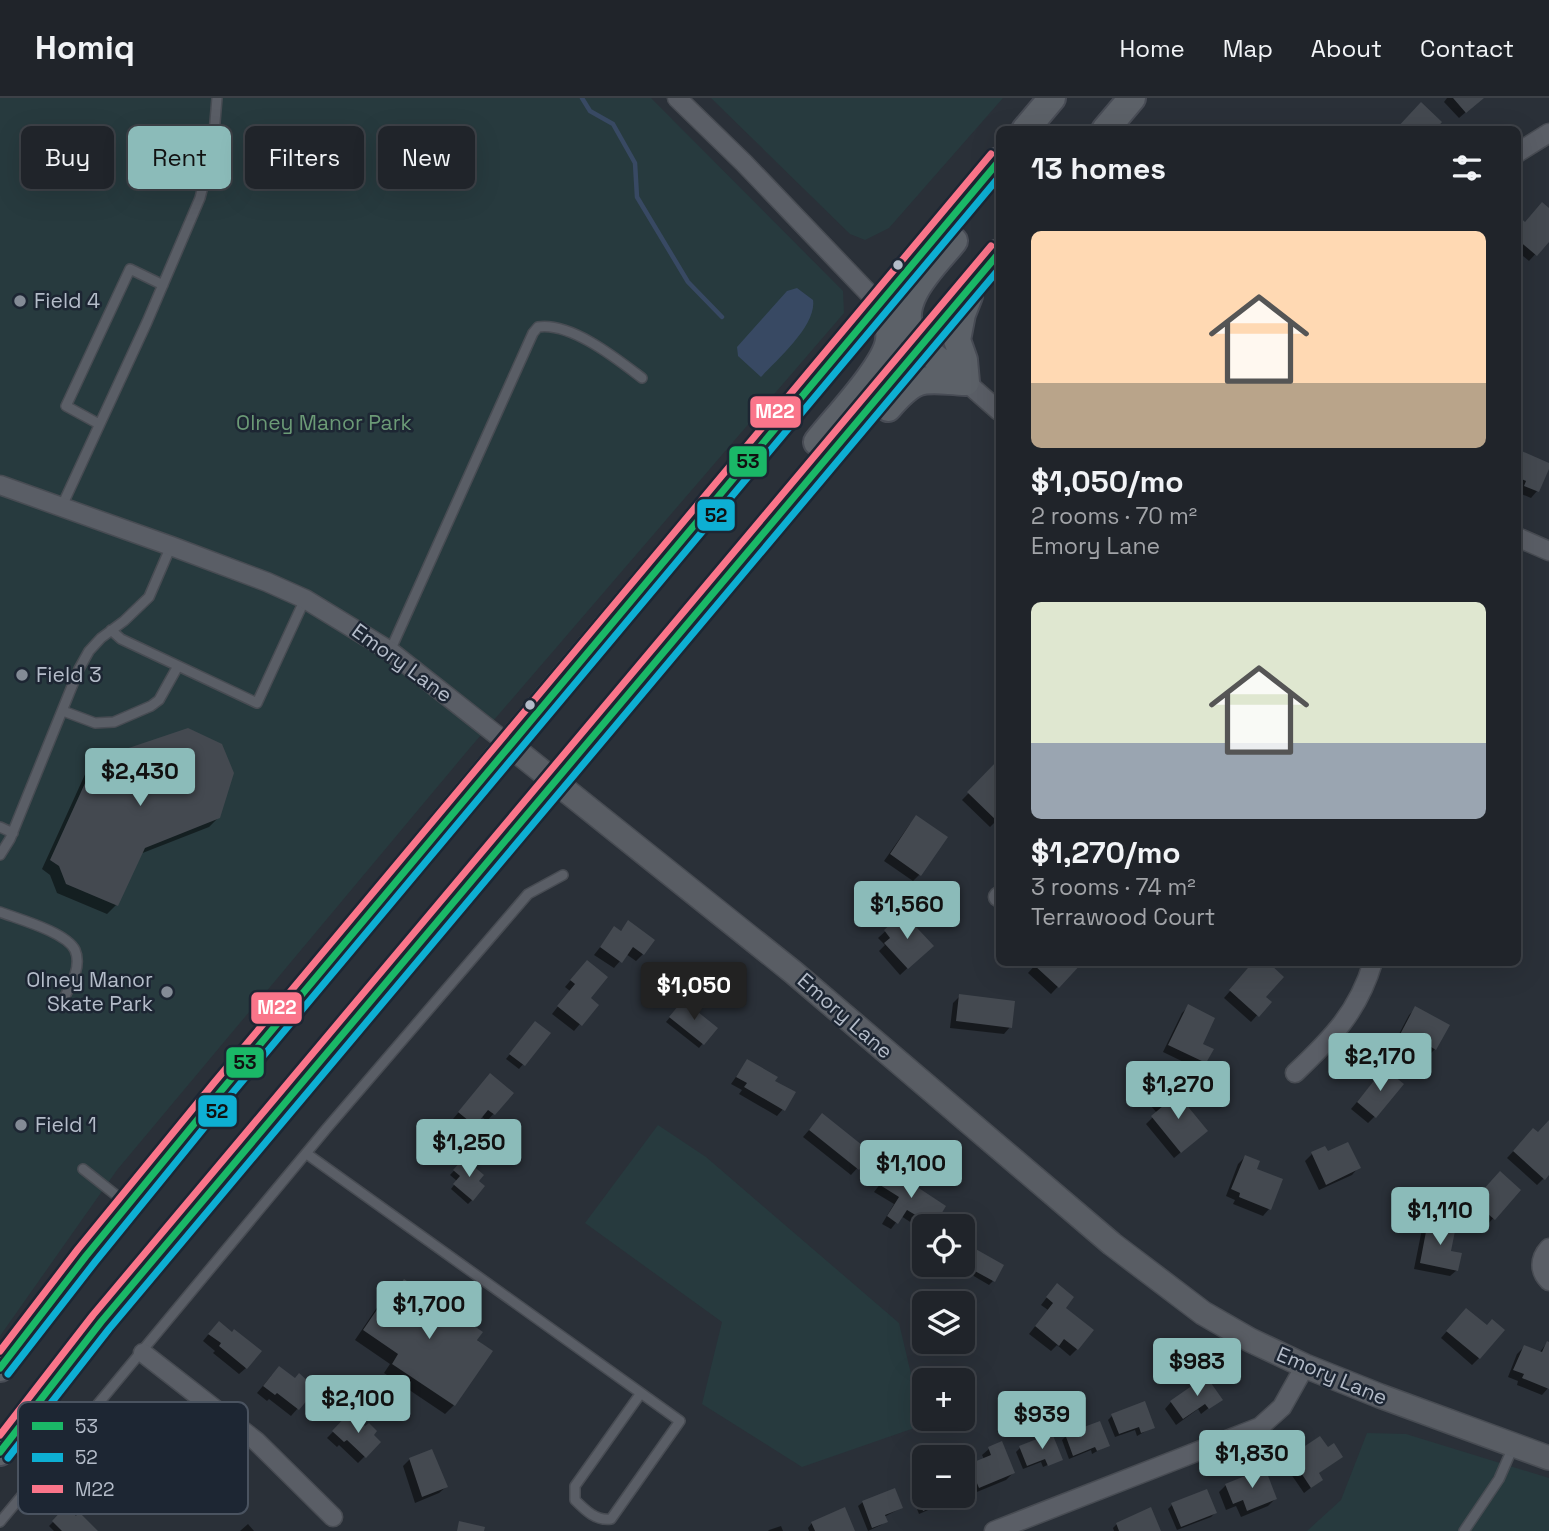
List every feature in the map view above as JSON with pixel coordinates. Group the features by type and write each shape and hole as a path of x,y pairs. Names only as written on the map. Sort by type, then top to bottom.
{"main road":[{"path":"1029,126 1053,98"},
{"path":"1036,126 1053,98"},
{"path":"1108,126 1132,98"},
{"path":"0,1368 127,1204 508,744 996,165"},
{"path":"966,382 913,335 907,317 911,298 996,185"},
{"path":"39,1402 101,1322 996,256"},
{"path":"966,382 964,360 957,340 962,314 973,283"},
{"path":"766,529 770,501 885,354 890,332 879,304"},
{"path":"823,462 872,425 911,383 931,379 966,382"},
{"path":"0,1452 18,1429"}],"street":[{"path":"677,98 754,173 879,304"},
{"path":"1521,150 1549,133"},
{"path":"966,382 996,408"},
{"name":"Emory Lane","path":"0,485 267,582 305,599 390,651 793,972 1158,1281 1250,1340 1305,1366 1549,1458"},
{"path":"1521,539 1549,551"},
{"path":"1295,1073 1329,1042 1349,1017 1364,990 1372,966"},
{"path":"1549,1248 1541,1263 1542,1271 1549,1281"},
{"path":"142,1353 205,1402"},
{"path":"994,1531 1260,1427 1282,1407 1305,1366"},
{"path":"248,1435 333,1517"}],"lane":[{"path":"61,508 203,191 213,146 217,98"},
{"path":"99,424 66,406 130,269 163,285"},
{"path":"390,651 538,327 551,327 598,345 642,378"},
{"path":"0,855 13,833 89,651 149,597 171,546"},
{"path":"111,630 121,639 257,703 305,599"},
{"path":"63,710 94,723 114,722 159,700 178,666"},
{"path":"0,827 13,833"},
{"path":"101,1402 528,894 563,875"},
{"path":"0,912 68,941 75,951 77,962 75,976 64,998"},
{"path":"307,1154 641,1393 680,1421 611,1518 601,1520 587,1512 575,1500 575,1486 641,1393"},
{"path":"83,1169 127,1204"},
{"path":"1464,1531 1499,1479 1514,1445"},
{"path":"0,1522 18,1501"}],"green space":[{"name":"Olney Manor Park","path":"0,98 651,98 843,291 844,313 469,749 117,1170 0,1336"},
{"path":"711,98 1003,98 889,228 865,240 850,234"},
{"path":"658,1125 706,1157 899,1323 912,1378 912,1429 802,1467 702,1404 722,1322 585,1223"},
{"path":"1367,1433 1406,1434 1549,1478 1549,1531 1307,1531 1341,1500"}],"water":[{"path":"797,288 813,300 809,320 794,342 761,377 738,356 737,347 787,291"}],"building":[{"path":"1453,98 1484,98 1466,113"},
{"path":"1421,102 1442,122 1438,126 1399,126"},
{"path":"1542,202 1549,208 1549,242 1537,256 1521,242 1521,218 1525,222"},
{"path":"1521,451 1549,463 1539,492 1524,486 1526,481 1521,479"},
{"path":"188,728 222,744 234,773 220,818 145,848 118,906 66,884 59,866 50,860 96,759"},
{"path":"996,762 996,820 967,792"},
{"path":"916,815 948,837 921,876 890,854"},
{"path":"903,913 934,946 908,969 884,943 890,938 884,930"},
{"path":"628,920 655,940 644,955 633,947 622,963 600,947 614,926 621,931"},
{"path":"587,960 608,977 591,998 599,1005 582,1026 557,1006 575,984 570,980"},
{"path":"1035,966 1079,966 1059,988"},
{"path":"1250,966 1272,966 1284,977 1266,997 1272,1002 1259,1017 1229,990"},
{"path":"959,994 1015,1001 1012,1028 956,1021"},
{"path":"683,1000 718,1028 704,1045 669,1017"},
{"path":"1188,1004 1215,1018 1203,1044 1214,1049 1206,1063 1168,1045"},
{"path":"1415,1006 1450,1025 1436,1050 1431,1047 1424,1061 1394,1046"},
{"path":"535,1021 551,1033 525,1066 509,1054"},
{"path":"747,1059 778,1077 775,1081 796,1092 785,1111 744,1087 747,1083 736,1077"},
{"path":"1384,1068 1404,1084 1376,1118 1357,1102"},
{"path":"490,1073 514,1093 495,1115 488,1110 475,1126 458,1112"},
{"path":"1171,1086 1208,1131 1181,1153 1151,1116 1163,1106 1156,1098"},
{"path":"822,1113 872,1153 859,1170 809,1130"},
{"path":"1549,1120 1549,1175 1545,1180 1513,1151 1533,1128 1538,1132"},
{"path":"1348,1142 1361,1168 1326,1185 1311,1152 1325,1146 1328,1151"},
{"path":"1245,1155 1260,1161 1257,1169 1283,1179 1271,1210 1239,1197 1240,1193 1231,1189"},
{"path":"464,1158 484,1175 479,1181 485,1186 473,1201 453,1184 460,1176 453,1170"},
{"path":"890,1169 946,1206 941,1214 914,1214 907,1210 898,1224 887,1216 899,1197 880,1185"},
{"path":"1500,1171 1521,1190 1495,1220 1473,1201"},
{"path":"1428,1221 1456,1226 1451,1251 1462,1253 1458,1271 1420,1263"},
{"path":"975,1249 1004,1265 995,1282 975,1271"},
{"path":"404,1279 483,1332 477,1340 493,1351 455,1406 392,1364 398,1354 363,1330 389,1292 393,1295"},
{"path":"1057,1283 1074,1297 1066,1308 1094,1330 1078,1350 1064,1339 1059,1346 1035,1326 1053,1303 1046,1297"},
{"path":"1466,1308 1487,1325 1492,1319 1505,1330 1480,1359 1446,1331"},
{"path":"219,1321 262,1351 247,1369 208,1334"},
{"path":"1547,1341 1549,1389 1522,1378 1524,1374 1513,1370 1524,1345 1542,1352"},
{"path":"279,1366 295,1378 299,1373 310,1383 306,1387 313,1393 299,1410 263,1386"},
{"path":"1206,1376 1223,1400 1209,1409 1205,1404 1183,1419 1170,1401"},
{"path":"1145,1401 1155,1428 1141,1433 1139,1427 1119,1434 1111,1414"},
{"path":"350,1412 365,1426 369,1423 377,1431 374,1435 381,1442 366,1458 347,1440 344,1442 332,1431"},
{"path":"1100,1421 1110,1446 1097,1451 1095,1447 1073,1456 1065,1434"},
{"path":"1052,1433 1063,1460 1048,1466 1045,1459 1027,1466 1019,1446"},
{"path":"1320,1436 1328,1447 1334,1443 1343,1457 1319,1473 1323,1480 1311,1488 1290,1456"},
{"path":"1002,1441 1015,1473 979,1488 975,1478 975,1462 991,1455 988,1447"},
{"path":"432,1449 448,1487 422,1497 409,1458"},
{"path":"1265,1468 1277,1499 1247,1511 1243,1500 1233,1504 1225,1484"},
{"path":"895,1488 903,1508 885,1515 888,1522 872,1528 862,1501"},
{"path":"1207,1489 1217,1513 1181,1527 1171,1503"},
{"path":"845,1507 855,1531 815,1531 811,1522"},
{"path":"1151,1507 1161,1531 1119,1531 1116,1523"},
{"path":"59,1514 81,1514 98,1531 62,1531 52,1521"},
{"path":"459,1521 485,1527 484,1531 457,1531"}],"waterway":[{"path":"582,98 590,111 613,124 635,163 637,197 688,282 722,317"}],"transit line":[{"name":"M22","path":"0,1351 78,1249 213,1084 991,154"},
{"name":"53","path":"0,1368 86,1256 221,1091 996,165"},
{"name":"52","path":"8,1374 229,1097 996,181"},
{"name":"M22","path":"26,1402 93,1315 991,246"},
{"name":"53","path":"39,1402 101,1322 996,257"},
{"name":"52","path":"52,1402 109,1329 996,273"},
{"name":"M22","path":"0,1435 18,1412"},
{"name":"53","path":"0,1452 18,1429"},
{"name":"52","path":"8,1458 18,1445"}],"place":[{"name":"Field 4","path":"20,301"},
{"name":"Field 3","path":"22,675"},
{"name":"Olney Manor Skate Park","path":"167,992"},
{"name":"Field 1","path":"21,1125"}]}
